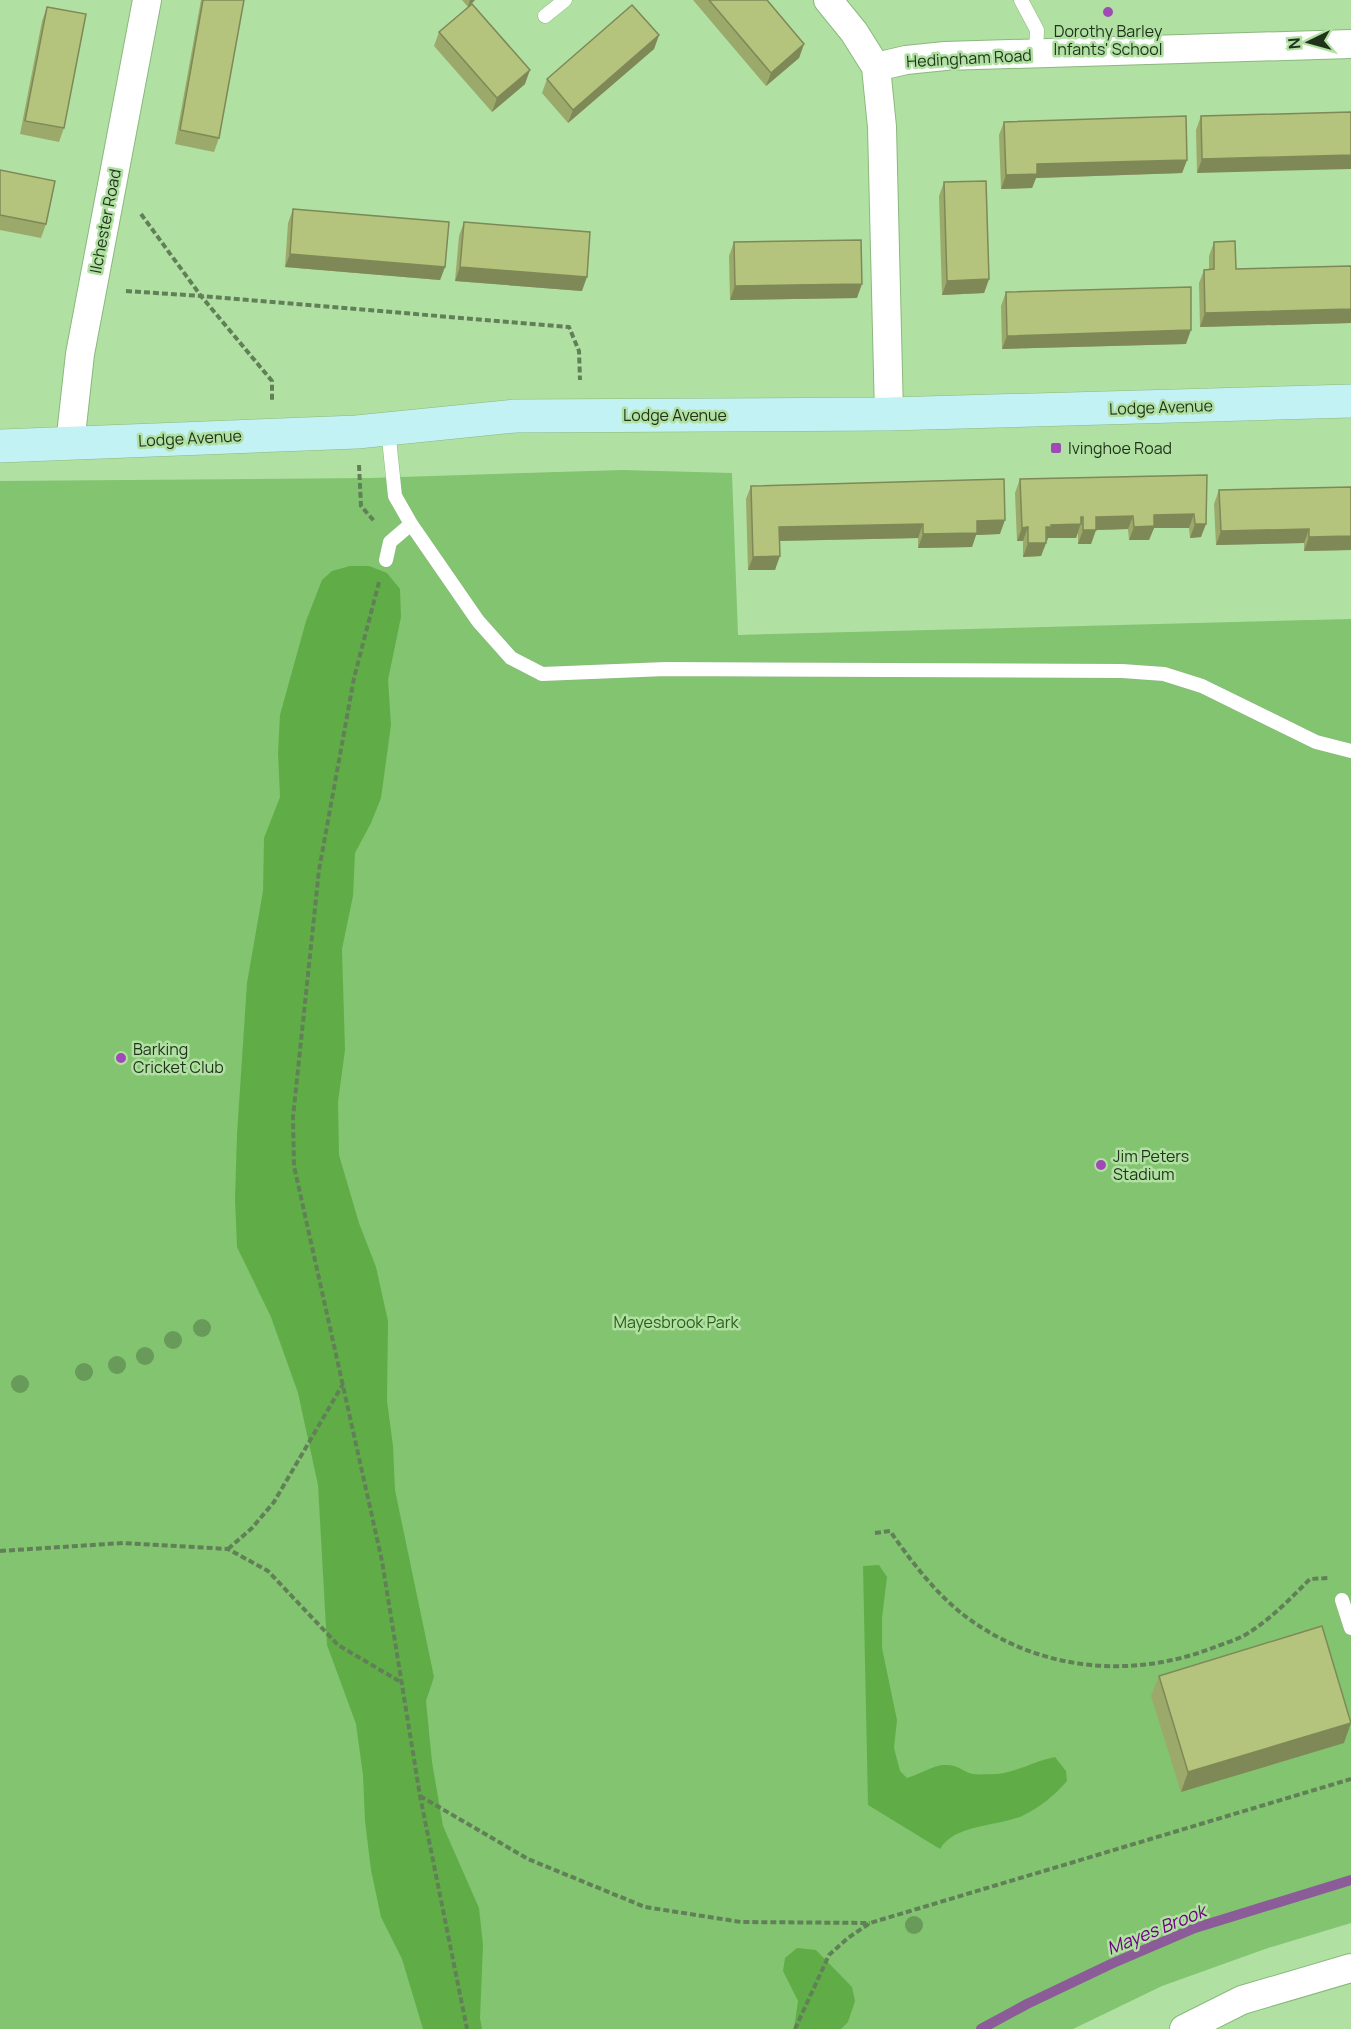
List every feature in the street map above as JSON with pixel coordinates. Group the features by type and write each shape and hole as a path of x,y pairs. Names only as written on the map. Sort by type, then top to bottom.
{"street":[{"name":"Ilchester Road","path":"70,444 80,354 147,0"},
{"path":"828,0 854,32 876,68 882,126 889,414"},
{"name":"Hedingham Road","path":"876,68 906,60 945,56 1351,44"},
{"name":"Lodge Avenue","path":"0,446 373,430 515,416 889,414 1351,401"},
{"path":"1184,2029 1242,2000 1351,1968"}],"lane":[{"path":"545,16 565,0"},
{"path":"1021,0 1038,30 1036,55"},
{"path":"373,430 395,496 411,524 478,621 511,658 542,674 666,669 1111,671 1164,674 1202,686 1316,742 1351,751"},
{"path":"386,560 390,542 411,524"},
{"path":"1342,1600 1351,1628"}],"path":[{"path":"108,206 138,211 201,296 272,381 271,434"},
{"path":"92,289 569,327 579,351 580,416"},
{"path":"373,430 361,506 390,542"},
{"path":"386,560 373,598 354,678 319,870 293,1117 294,1166 382,1561 420,1796 467,2029"},
{"path":"228,1549 252,1528 274,1502 343,1384"},
{"path":"875,1533 890,1531 911,1561 940,1594 964,1616 1002,1640 1055,1660 1086,1665 1124,1667 1149,1665 1192,1656 1244,1636 1280,1609 1310,1579 1331,1578"},
{"path":"0,1551 123,1543 228,1549 267,1571 338,1645 400,1682"},
{"path":"420,1796 528,1859 645,1907 741,1922 870,1923 1351,1779"},
{"path":"795,2029 829,1955 870,1923"}],"green space":[{"name":"Mayesbrook Park","path":"622,470 732,473 738,635 1351,619 1351,1923 1268,1948 1162,1986 1073,2029 0,2029 0,481 370,478"},
{"path":"350,566 369,566 387,573 400,589 401,617 388,680 391,725 381,798 355,853 353,896 342,949 345,1050 338,1102 339,1155 359,1223 376,1267 388,1321 387,1401 393,1446 395,1490 434,1677 426,1701 432,1762 443,1826 479,1908 483,1945 480,2018 482,2029 423,2029 402,1959 381,1917 371,1870 356,1724 327,1645 318,1485 298,1393 271,1317 237,1247 235,1199 237,1134 247,983 263,891 264,838 280,797 278,753 280,715 306,621 322,580 332,571"},
{"path":"879,1565 887,1577 882,1618 882,1648 897,1720 894,1748 900,1771 907,1778 938,1766 948,1765 973,1774 997,1774 1055,1757 1066,1771 1067,1781 1052,1797 1034,1809 1012,1820 966,1830 955,1835 940,1849 868,1805 863,1566"},
{"path":"797,1948 816,1950 852,1987 855,2001 848,2022 841,2029 794,2029 798,2001 783,1971 785,1958"}],"building":[{"path":"203,0 244,0 219,138 180,130"},
{"path":"709,0 767,0 804,44 771,73"},
{"path":"472,4 530,70 497,98 439,32"},
{"path":"632,5 659,35 573,110 547,79"},
{"path":"47,7 86,14 64,128 25,121"},
{"path":"1351,112 1351,155 1202,159 1201,116"},
{"path":"1186,116 1187,160 1037,164 1037,174 1006,175 1004,122"},
{"path":"0,170 55,181 46,224 0,215"},
{"path":"986,181 989,279 947,281 944,182"},
{"path":"293,209 449,222 445,267 290,254"},
{"path":"464,222 590,232 587,277 460,267"},
{"path":"861,240 862,284 735,286 734,242"},
{"path":"1235,241 1236,269 1351,266 1351,309 1205,313 1204,270 1214,269 1214,242"},
{"path":"1191,287 1191,330 1007,336 1006,292"},
{"path":"1207,475 1206,524 1195,524 1194,514 1154,515 1154,526 1134,527 1133,516 1096,517 1096,530 1083,530 1083,517 1081,517 1081,524 1046,527 1046,543 1028,543 1028,527 1022,528 1020,479"},
{"path":"1004,479 1005,520 977,521 977,533 923,534 923,524 779,527 780,556 753,557 751,486"},
{"path":"1351,487 1351,536 1309,537 1309,529 1221,531 1219,490"},
{"path":"1322,1626 1351,1723 1188,1772 1159,1676"}],"waterway":[{"name":"Mayes Brook","path":"981,2029 1111,1964 1195,1928 1351,1880"}],"place":[{"name":"Dorothy Barley Infants' School","path":"1108,12"},
{"name":"Ivinghoe Road","path":"1056,448"},
{"name":"Barking Cricket Club","path":"121,1058"},
{"name":"Jim Peters Stadium","path":"1101,1165"}]}
